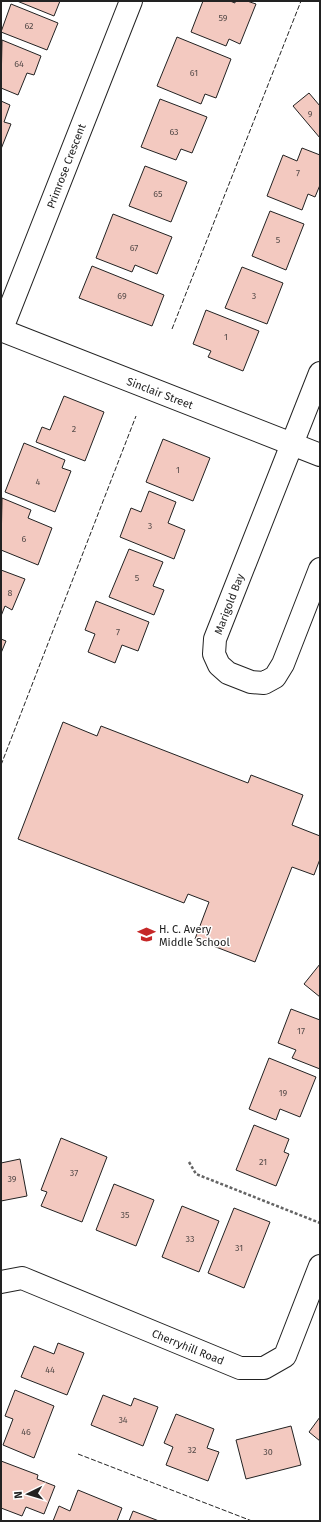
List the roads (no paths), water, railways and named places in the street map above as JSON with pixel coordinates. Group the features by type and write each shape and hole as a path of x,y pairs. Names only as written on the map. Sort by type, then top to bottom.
{"street":[{"name":"Primrose Crescent","path":"1,330 131,1"},
{"name":"Sinclair Street","path":"1,330 320,455"},
{"path":"292,444 320,373"},
{"name":"Marigold Bay","path":"292,444 215,639 214,654 218,665 228,673 251,682 264,683 275,677 283,664 320,569"},
{"name":"Cherryhill Road","path":"1,1282 22,1278 240,1368 264,1368 285,1356 320,1266"}],"place":[{"name":"H. C. Avery Middle School","path":"146,935"}]}
